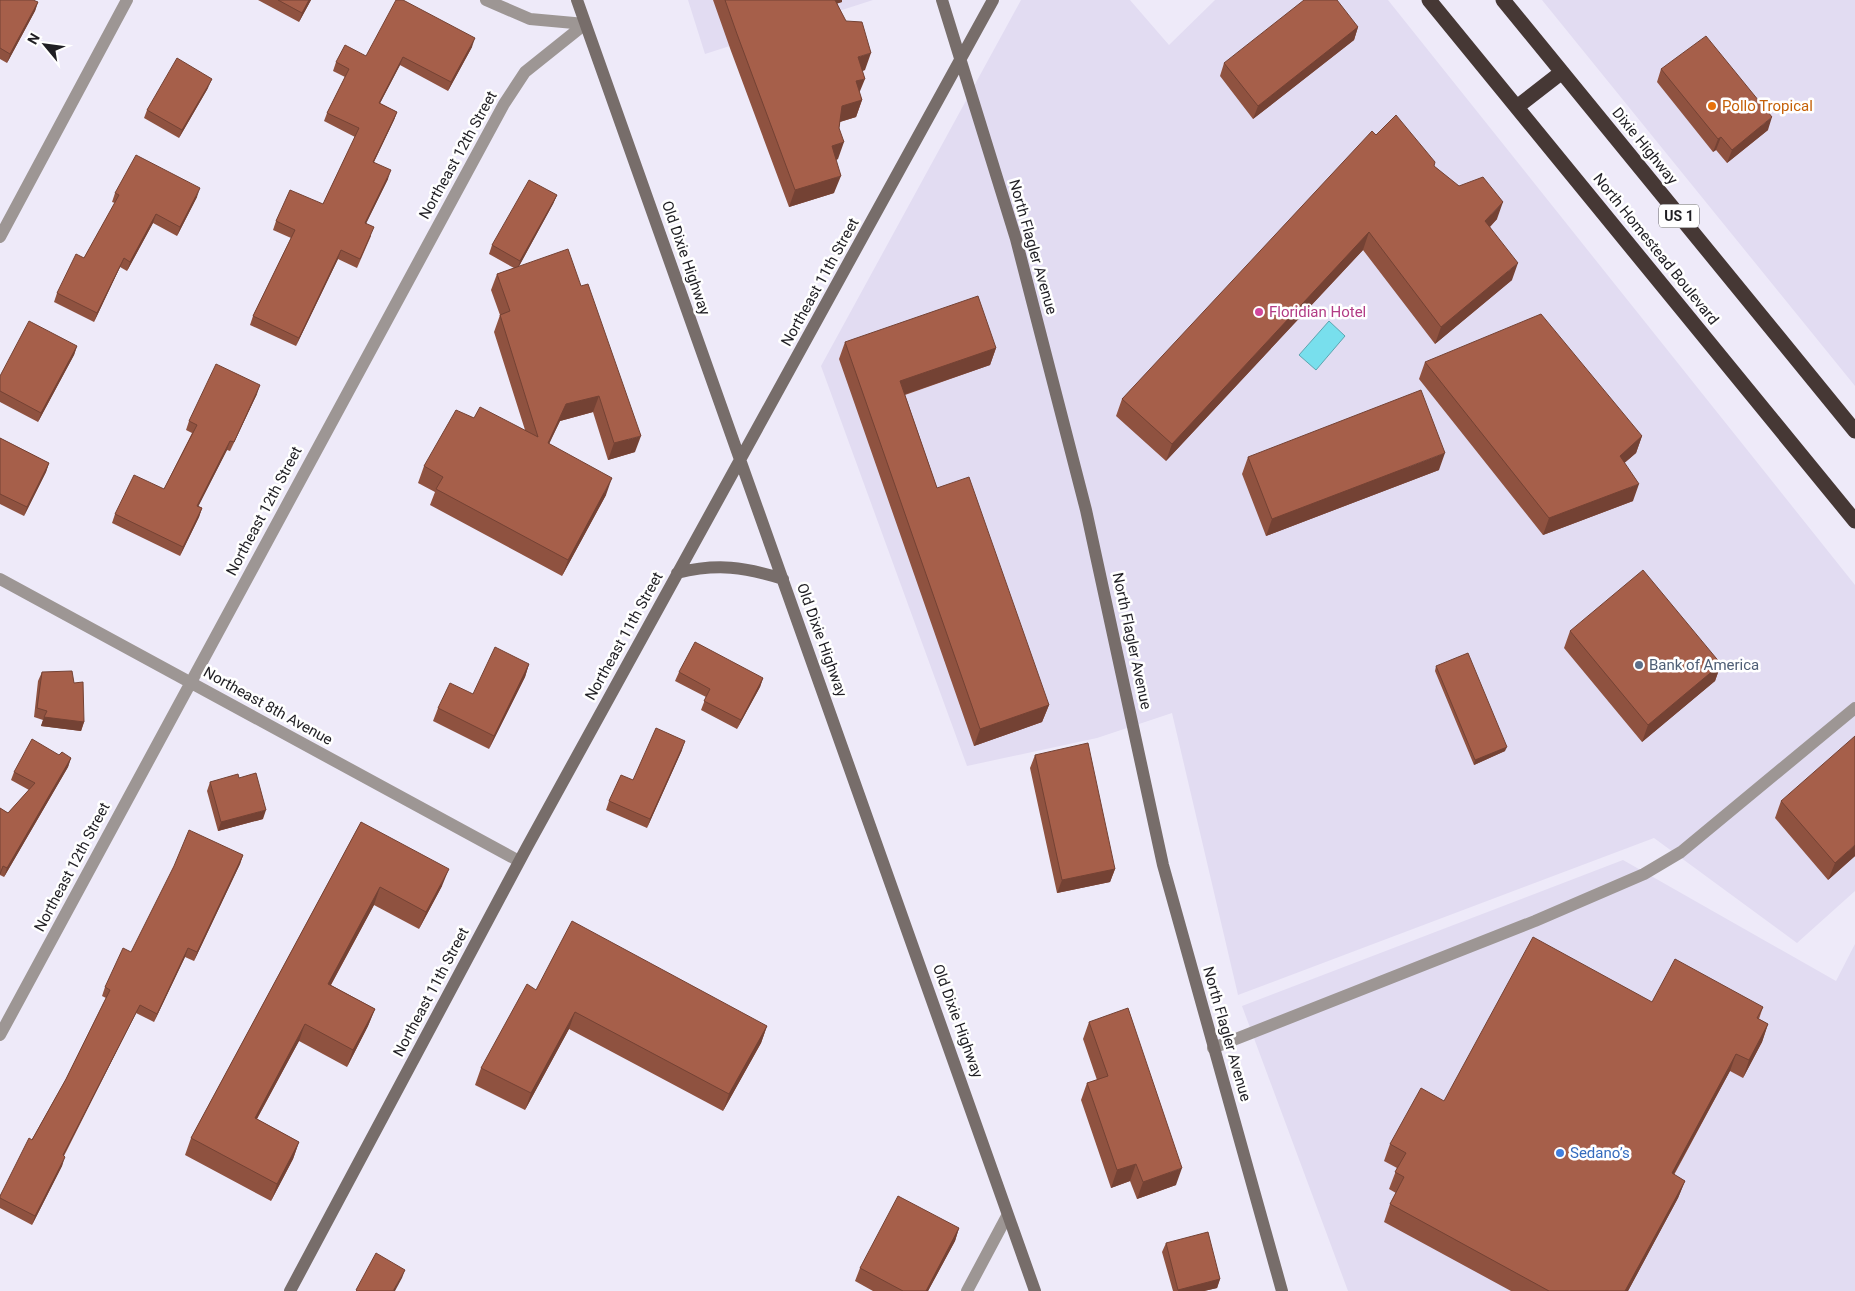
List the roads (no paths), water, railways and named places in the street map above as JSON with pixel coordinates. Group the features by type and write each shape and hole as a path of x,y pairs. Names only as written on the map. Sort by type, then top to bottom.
{"highway":[{"name":"North Homestead Boulevard","path":"1429,0 1855,521"},
{"name":"Dixie Highway","path":"1503,0 1855,431"},
{"path":"1517,107 1562,72"}],"street":[{"path":"0,237 127,0"},
{"path":"486,0 530,19 585,24"},
{"name":"Old Dixie Highway","path":"577,0 1035,1291"},
{"name":"North Flagler Avenue","path":"942,0 1016,239 1086,510 1163,865 1282,1291"},
{"name":"Northeast 11th Street","path":"290,1291 519,862 993,0"},
{"name":"Northeast 12th Street","path":"0,1035 507,98 525,72 585,24"},
{"path":"677,573 694,569 734,566 783,580"},
{"name":"Northeast 8th Avenue","path":"0,578 386,791 519,862"},
{"path":"1213,1048 1535,921 1644,874 1681,852 1855,708"},
{"path":"967,1291 1007,1216"}],"water":[{"path":"1329,321 1345,336 1316,370 1299,355"}],"place":[{"name":"Pollo Tropical","path":"1712,106"},
{"name":"Floridian Hotel","path":"1259,312"},
{"name":"Bank of America","path":"1639,665"},
{"name":"Sedano’s","path":"1560,1153"}]}
